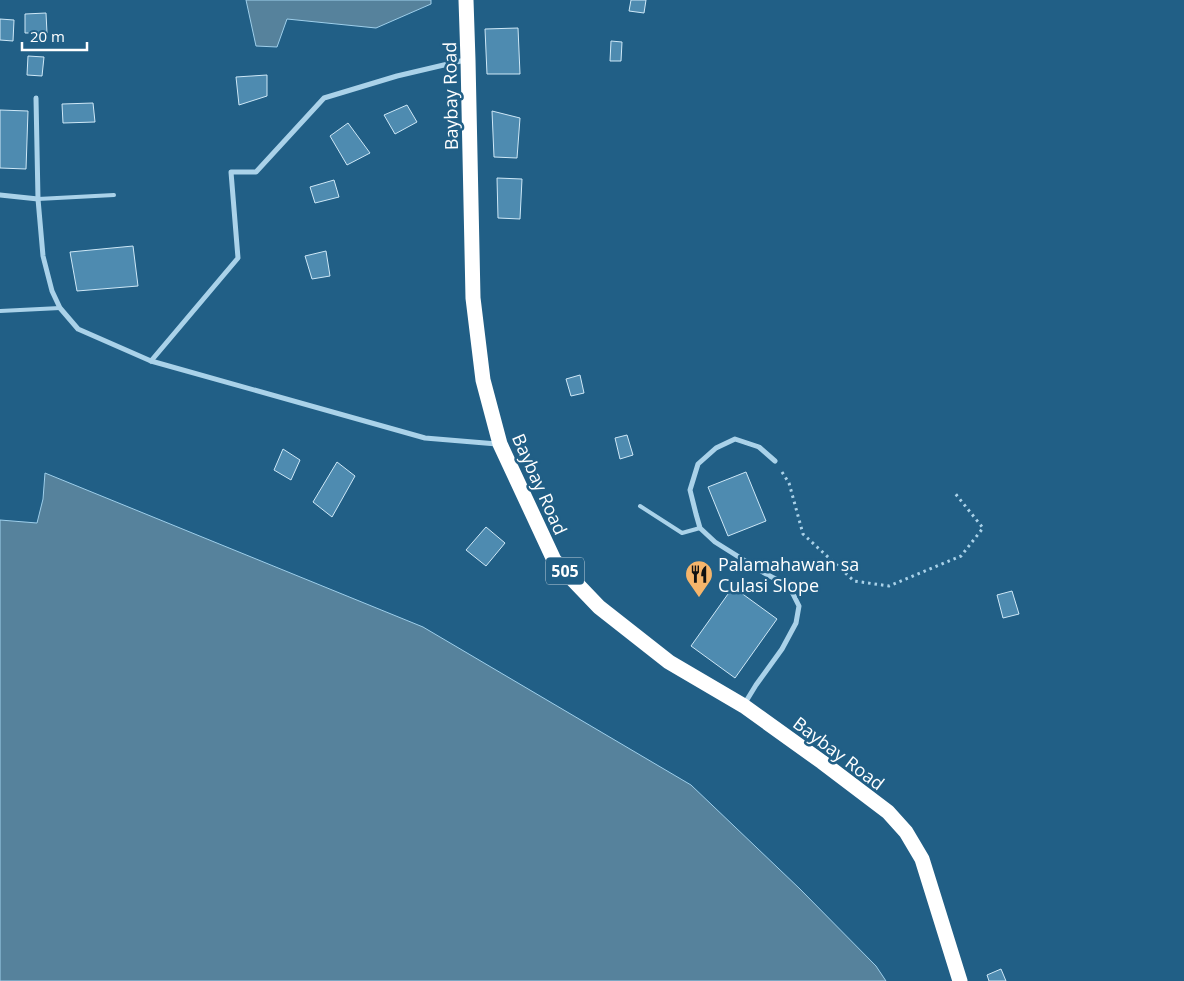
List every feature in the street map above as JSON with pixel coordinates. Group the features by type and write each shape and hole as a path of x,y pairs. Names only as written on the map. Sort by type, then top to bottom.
{"highway":[{"name":"Baybay Road","path":"466,0 473,298 483,380 500,444 554,560 599,606 669,662 744,706 888,812 906,832 922,859 960,981"}],"street":[{"path":"151,361 238,258 231,172 256,172 324,98 398,76 468,60"},
{"path":"36,98 38,199 43,256 52,291 60,308 78,330 151,361 425,438 500,444"},
{"path":"0,195 38,199"},
{"path":"744,706 756,685 782,649 796,623 799,606 789,586 766,574 716,542 700,528 690,490 698,464 716,448 735,439 759,447 775,461"}],"lane":[{"path":"38,199 114,195"},
{"path":"0,311 60,308"},
{"path":"640,506 682,533 700,528"}],"path":[{"path":"775,461 790,483 803,534 854,581 889,586 961,556 983,528 954,492"}],"water":[{"path":"246,0 431,0 431,4 376,28 287,19 277,47 256,46"},
{"path":"45,473 423,627 691,785 800,889 876,966 886,981 0,981 0,520 37,523 43,499"}],"building":[{"path":"631,0 646,0 644,13 629,11"},
{"path":"46,13 47,33 25,33 25,14"},
{"path":"0,19 14,20 13,41 0,40"},
{"path":"518,28 520,74 487,74 485,29"},
{"path":"611,41 622,42 621,61 610,61"},
{"path":"28,56 44,57 42,76 27,75"},
{"path":"267,75 267,96 239,105 236,77"},
{"path":"93,103 95,122 63,123 62,104"},
{"path":"407,105 417,122 395,134 384,115"},
{"path":"0,110 28,111 26,169 0,168"},
{"path":"492,111 520,118 517,158 494,157"},
{"path":"348,123 370,153 347,165 330,136"},
{"path":"497,178 522,179 520,219 498,218"},
{"path":"334,180 339,197 315,203 310,187"},
{"path":"133,246 138,286 77,291 70,252"},
{"path":"326,251 330,276 312,279 305,256"},
{"path":"580,375 584,393 571,396 566,379"},
{"path":"627,435 633,455 620,459 615,438"},
{"path":"283,449 300,460 291,480 274,470"},
{"path":"337,462 355,476 332,517 313,502"},
{"path":"746,472 766,521 728,536 708,487"},
{"path":"486,527 505,543 486,566 466,550"},
{"path":"733,587 777,619 735,678 691,646"},
{"path":"1012,591 1019,614 1003,618 997,595"},
{"path":"1001,969 1006,981 989,981 987,975"}],"place":[{"name":"Palamahawan sa Culasi Slope","path":"699,598"}]}
